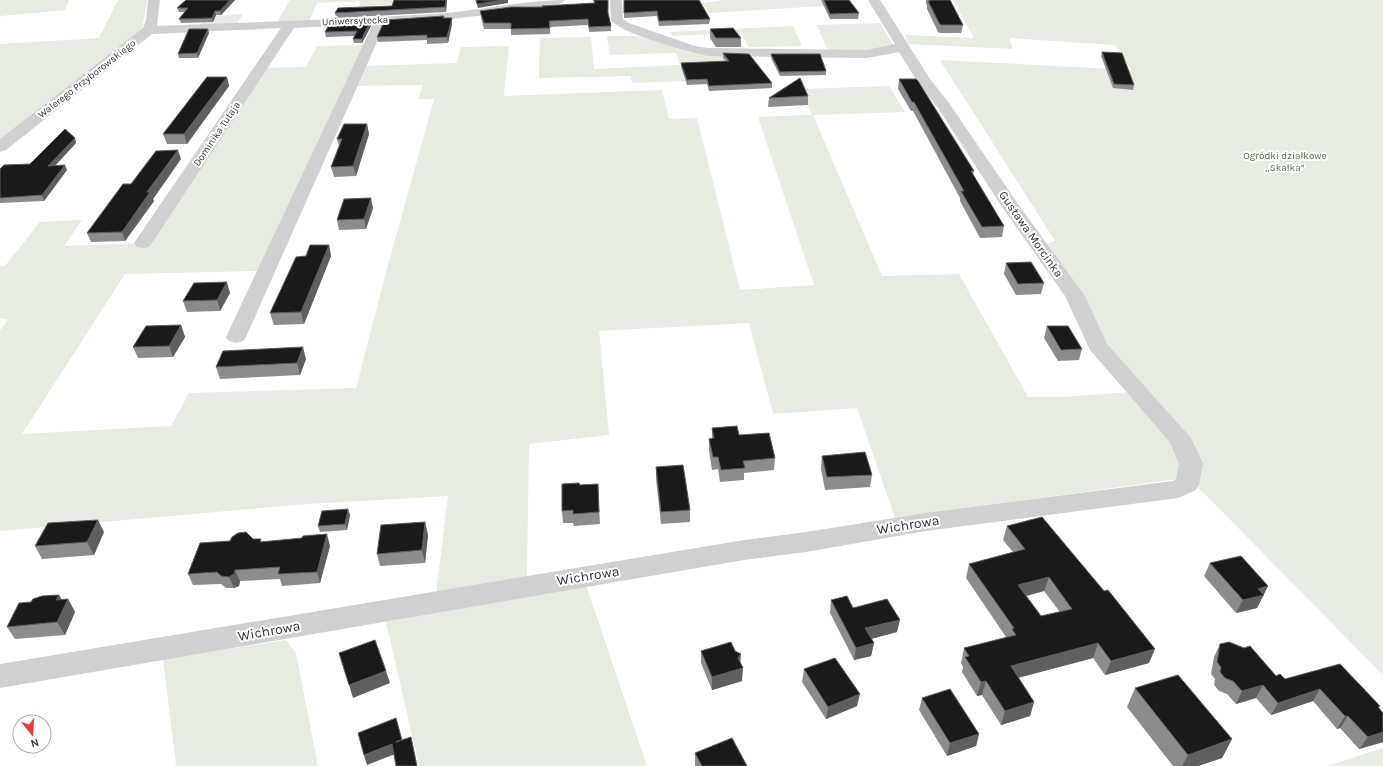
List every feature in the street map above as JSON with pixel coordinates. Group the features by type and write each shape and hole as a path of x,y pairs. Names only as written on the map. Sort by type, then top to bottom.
{"street":[{"path":"149,30 152,21 154,0"},
{"name":"Uniwersytecka","path":"149,30 458,16 512,9 559,0"},
{"path":"616,0 617,20 625,26 692,50 729,53 867,54 893,50 902,46"},
{"name":"Gustawa Morcinka","path":"874,0 924,81 944,106 1012,207 1075,296 1097,346 1179,438 1191,463 1187,484 1178,489"},
{"path":"236,337 381,20"},
{"name":"Dominika Tutaja","path":"143,243 262,68 290,24"},
{"name":"Walerego Przyborowskiego","path":"0,147 149,30"},
{"name":"Wichrowa","path":"0,676 744,550 799,543 926,522 1178,489"}],"green space":[{"path":"0,0 69,0 65,10 1,16 0,18"},
{"path":"118,0 147,0 142,30 0,142 0,44 99,38"},
{"path":"290,0 394,0 393,4 359,7 360,1 317,3 309,22 277,23"},
{"path":"719,0 820,0 825,6 709,13 702,3 720,1"},
{"name":"Ogródki działkowe „Skałka”","path":"953,0 1383,0 1383,675 1196,485 1200,478 1194,443 1137,382 1105,344 1047,244 1055,241 940,60 1131,70 1115,45 1009,38 1013,49 908,44 905,35 974,38"},
{"path":"243,14 237,24 200,25 206,16"},
{"path":"880,23 894,46 867,51 828,51 817,25"},
{"path":"793,26 802,46 749,47 741,33 673,36 670,32"},
{"path":"607,36 637,36 692,53 731,56 732,62 680,65 676,53 610,55"},
{"path":"591,37 594,69 680,65 685,81 632,83 631,76 539,78 540,38"},
{"path":"365,45 259,271 125,274 22,434 171,426 189,393 356,388 434,99 418,99 423,85 355,86 365,66 457,63 461,47 509,46 504,96 662,90 669,119 697,118 740,290 814,285 758,117 812,115 801,89 889,86 905,112 813,115 882,276 959,274 1028,397 1062,397 1131,392 1175,439 1181,460 1178,479 895,518 857,408 773,414 749,323 599,331 609,435 529,444 527,577 436,593 448,496 307,504 0,531 0,330 8,320 0,318 0,266 5,266 40,222 82,220 64,246 143,243 262,68 306,67 317,46"},
{"path":"585,582 647,766 419,766 386,622"},
{"path":"286,640 296,653 318,766 176,766 163,659"},
{"path":"1383,748 1383,766 1328,766"}],"building":[{"path":"186,0 230,0 220,11 215,11 212,18 179,19 188,8 177,8"},
{"path":"394,0 446,0 445,7 335,13 338,8 392,6"},
{"path":"476,0 503,0 477,4"},
{"path":"594,0 608,0 608,13 611,26 589,27 588,19 549,21 550,28 511,29 511,23 484,23 480,11 511,7 543,7 542,6 595,3"},
{"path":"624,0 699,0 710,19 659,21 657,11 624,13"},
{"path":"824,0 849,0 859,13 830,14"},
{"path":"929,0 950,0 963,25 941,25 928,1 930,1"},
{"path":"444,16 443,18 452,18 447,37 427,38 427,35 377,37 385,20"},
{"path":"370,21 362,39 353,39 357,31 325,32 330,23"},
{"path":"733,28 741,38 716,38 710,29"},
{"path":"189,29 208,29 197,53 178,54"},
{"path":"1102,52 1122,53 1134,85 1114,84"},
{"path":"723,53 749,54 772,83 709,86 707,79 687,80 681,63 729,61"},
{"path":"771,54 820,54 826,71 780,72"},
{"path":"207,77 227,77 184,134 163,134"},
{"path":"800,78 808,96 769,98"},
{"path":"899,79 916,79 918,81 974,171 971,171 1004,226 982,227 961,191 964,191 914,102 912,102"},
{"path":"344,124 367,124 353,166 331,167 342,139 337,139"},
{"path":"65,129 75,138 48,166 65,165 42,195 0,198 0,169 4,165 30,164"},
{"path":"178,150 147,192 150,192 122,232 87,233 123,184 131,184 156,151"},
{"path":"371,198 364,219 337,220 344,199"},
{"path":"310,245 329,245 301,312 270,313 296,257 306,256"},
{"path":"1031,262 1044,283 1018,284 1006,263"},
{"path":"227,282 217,300 183,301 194,283"},
{"path":"181,325 169,346 133,347 146,326"},
{"path":"1047,326 1068,326 1082,349 1061,350"},
{"path":"303,347 297,363 216,367 223,351"},
{"path":"737,426 739,435 769,433 775,458 743,461 745,468 721,470 718,457 713,457 709,439 714,438 712,428"},
{"path":"865,452 872,475 827,477 822,456"},
{"path":"683,465 690,510 661,512 656,467"},
{"path":"579,483 580,485 598,484 599,512 573,514 573,510 562,511 562,484"},
{"path":"348,509 345,524 318,526 322,511"},
{"path":"1042,517 1104,591 1108,590 1155,649 1111,661 1098,643 1011,666 1034,702 1005,711 986,681 981,682 965,657 969,656 964,648 1016,635 1012,629 1014,628 969,564 1025,549 1007,526","holes":["1049,577 1072,609 1041,616 1018,585"]},
{"path":"98,520 87,542 35,546 48,523"},
{"path":"425,522 422,550 377,554 381,525"},
{"path":"246,532 253,539 261,539 260,542 327,534 317,572 278,574 280,567 235,570 234,574 229,577 221,576 217,572 188,574 200,543 230,541 232,537 238,533"},
{"path":"1241,556 1268,586 1258,589 1264,595 1243,600 1210,563"},
{"path":"59,595 56,600 68,599 57,622 7,627 19,603 31,602 33,599 42,596"},
{"path":"847,596 853,608 887,599 900,620 865,628 874,643 856,648 831,600"},
{"path":"375,640 386,671 349,685 339,653"},
{"path":"731,642 735,651 741,654 738,658 743,668 712,677 701,651"},
{"path":"1229,642 1244,648 1250,646 1276,676 1280,674 1285,679 1340,664 1380,706 1378,707 1383,713 1383,732 1368,737 1348,716 1345,716 1320,689 1278,703 1263,685 1242,691 1233,681 1225,678 1220,672 1221,667 1217,662 1220,644"},
{"path":"835,658 860,694 828,707 804,669"},
{"path":"1178,675 1232,739 1188,755 1135,688"},
{"path":"950,689 979,734 950,743 922,698"},
{"path":"396,718 402,740 411,737 417,766 396,766 392,744 364,755 358,733"},
{"path":"732,738 747,766 702,766 695,753"}]}
